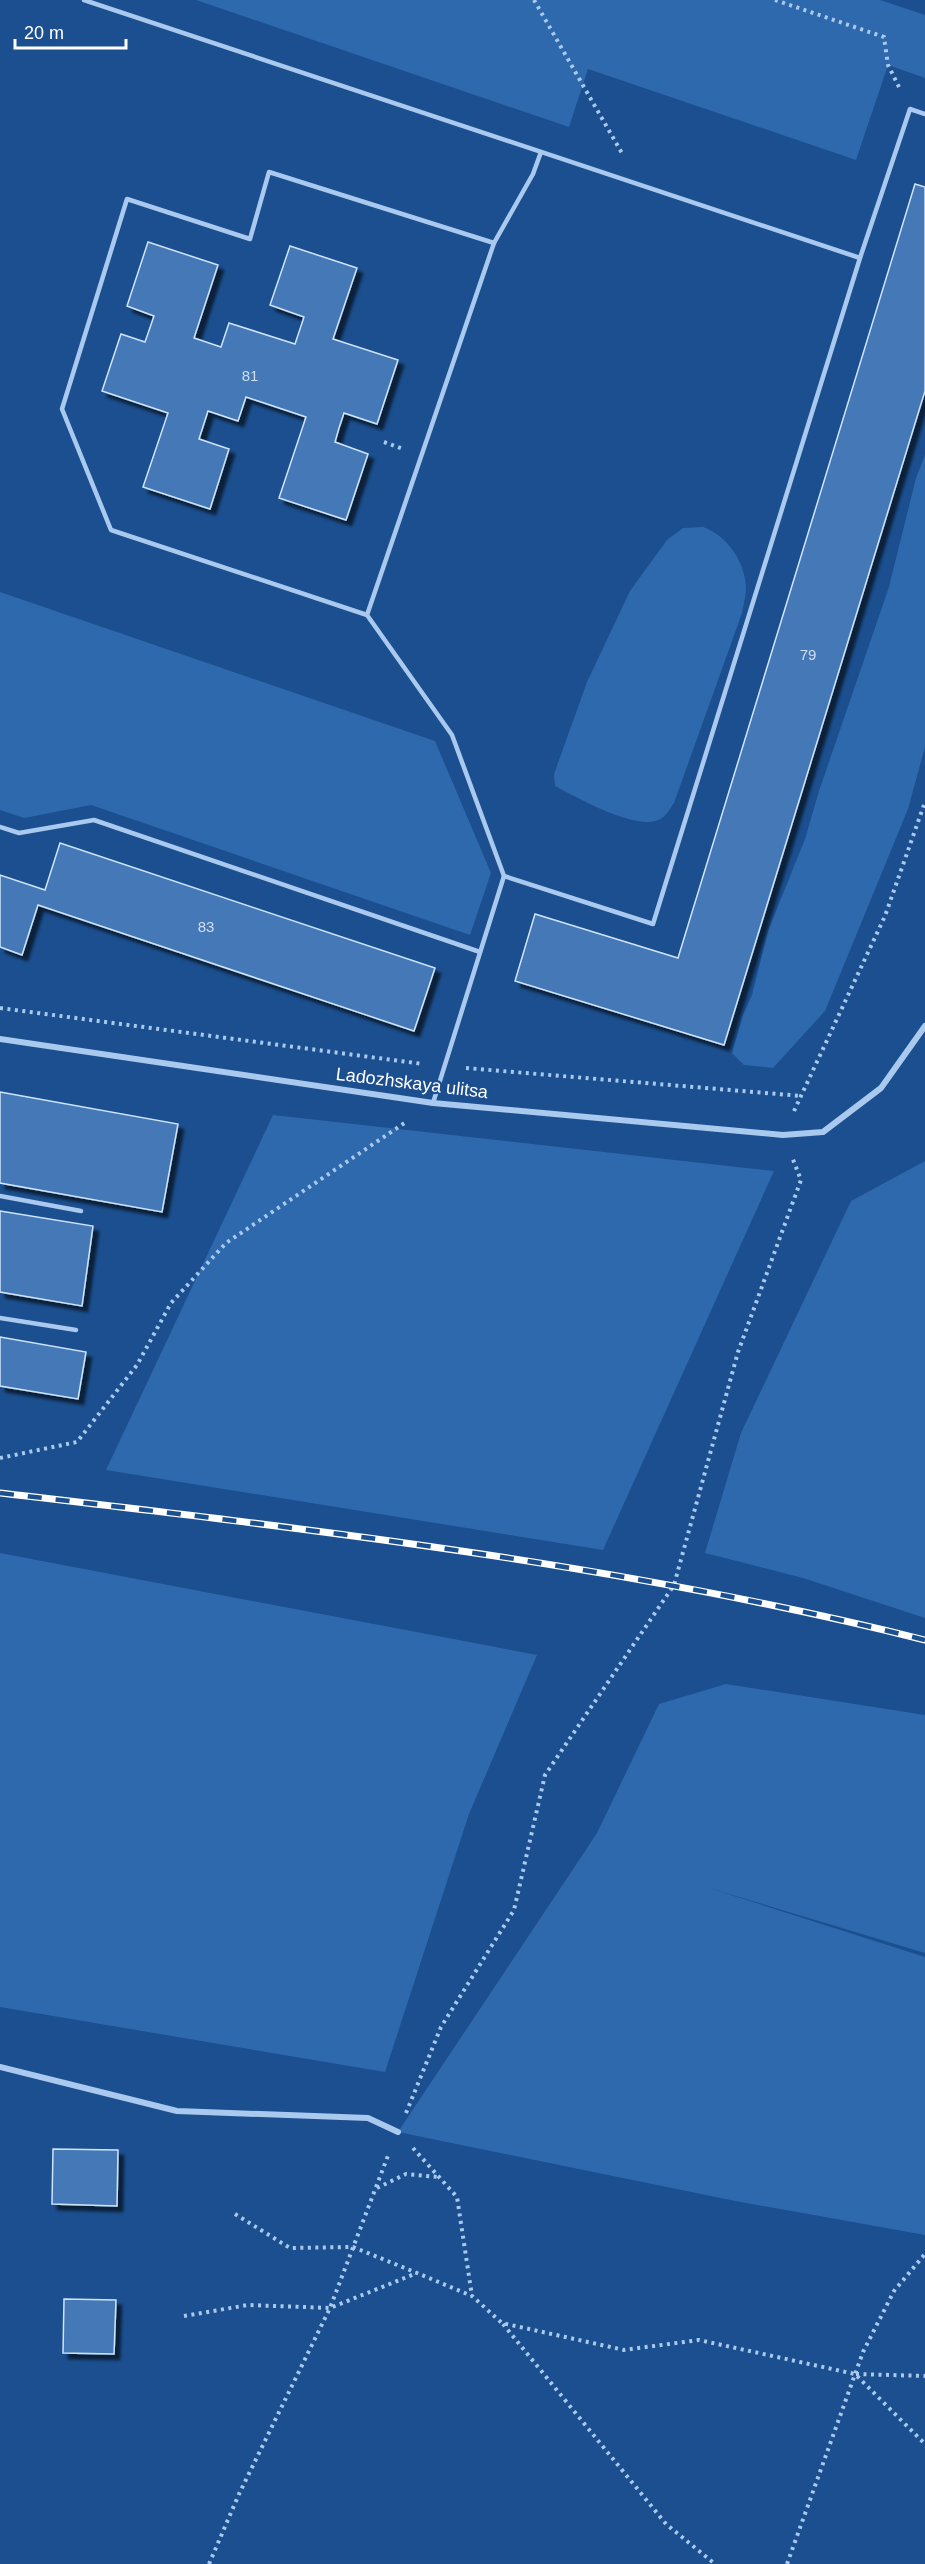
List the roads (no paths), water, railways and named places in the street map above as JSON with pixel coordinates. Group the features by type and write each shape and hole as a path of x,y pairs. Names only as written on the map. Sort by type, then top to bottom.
{"street":[{"name":"Ladozhskaya ulitsa","path":"0,1039 434,1103 783,1135 823,1132 881,1088 925,1027"},
{"path":"0,2067 177,2111 368,2118 398,2132"}],"lane":[{"path":"84,0 860,258"},
{"path":"504,876 653,924 860,258 910,109 925,114"},
{"path":"367,615 494,243 533,174 541,152"},
{"path":"434,1103 504,876 452,735 367,615 111,530 62,409 127,199 250,239 269,172 494,243"},
{"path":"0,827 19,833 94,820 480,952"},
{"path":"0,1196 81,1211"},
{"path":"0,1318 76,1330"}],"railway":[{"path":"0,1493 349,1535 580,1570 811,1613 925,1640"}]}
